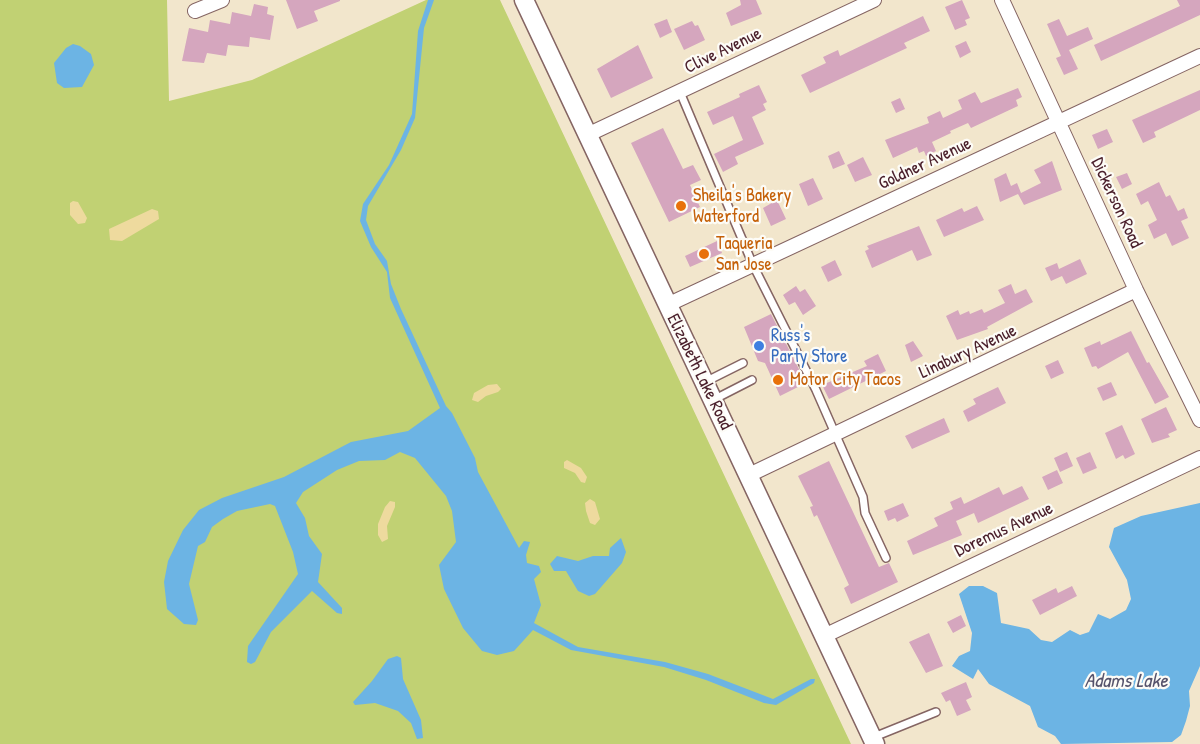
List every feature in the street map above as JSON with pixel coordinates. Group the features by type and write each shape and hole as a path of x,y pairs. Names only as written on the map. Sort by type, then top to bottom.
{"main road":[{"name":"Elizabeth Lake Road","path":"524,0 873,741"}],"street":[{"path":"195,11 222,0"},
{"name":"Clive Avenue","path":"587,135 874,0"},
{"name":"Dickerson Road","path":"1002,0 1136,290 1200,420"},
{"name":"Goldner Avenue","path":"667,305 1058,120 1200,56"},
{"name":"Linabury Avenue","path":"749,475 1136,290"},
{"name":"Doremus Avenue","path":"824,636 1200,458"}],"lane":[{"path":"680,92 753,265 816,390 863,497 865,513 886,558"},
{"path":"704,382 743,363"},
{"path":"713,400 752,380"},
{"path":"873,741 936,712"}],"green space":[{"path":"0,0 167,0 169,101 252,80 426,0 500,0 851,744 0,744"}],"sand":[{"path":"78,202 87,218 85,223 78,224 70,215 70,203"},
{"path":"152,209 158,211 159,219 122,241 110,240 109,229"},
{"path":"497,384 501,389 498,392 478,402 472,400 474,393 488,385"},
{"path":"567,460 581,468 587,477 585,483 581,482 575,473 564,468 564,462"},
{"path":"590,499 595,502 600,519 595,525 590,523 586,511 585,503"},
{"path":"390,501 395,502 395,507 387,526 388,539 382,542 378,535 378,524"}],"water":[{"path":"428,0 434,0 424,28 415,118 401,150 368,206 366,220 375,244 387,261 391,284 401,309 446,406 452,413 475,458 478,472 519,548 524,541 530,542 526,555 527,563 539,566 541,572 534,579 541,605 534,623 578,647 665,662 708,674 773,699 815,679 814,683 776,705 764,703 706,680 664,667 571,650 533,630 514,651 497,655 482,651 463,628 444,589 439,565 456,542 452,511 446,496 415,458 400,452 385,460 359,461 337,470 303,492 296,503 305,518 309,536 322,554 318,582 342,608 342,614 337,613 312,591 271,632 255,662 251,664 247,662 248,646 298,574 293,552 275,506 270,504 237,511 223,519 212,527 205,542 198,546 189,584 198,620 196,625 184,624 167,609 164,582 168,561 183,530 199,510 222,498 284,477 351,442 408,431 440,408 390,298 387,272 371,247 360,221 363,204 389,165 412,114 418,31"},
{"path":"73,44 91,54 94,65 82,87 64,88 57,83 54,63 66,48"},
{"name":"Adams Lake","path":"1200,503 1200,666 1189,691 1190,706 1181,735 1172,742 1061,744 1055,736 1038,727 1030,706 989,684 978,669 973,679 952,666 959,656 970,651 972,633 959,594 969,586 983,586 997,593 1001,623 1029,629 1041,640 1052,642 1070,630 1080,635 1089,632 1098,614 1110,619 1126,610 1131,599 1127,580 1109,547 1114,528 1141,516"},
{"path":"621,538 626,552 622,563 595,594 589,596 578,591 566,571 554,571 550,564 557,556 578,561 593,556 609,556 610,548"},
{"path":"397,656 401,658 403,679 421,720 423,738 417,739 411,723 398,711 375,703 355,705 353,702 388,659"}],"building":[{"path":"286,0 340,1 314,11 318,21 297,29"},
{"path":"740,0 756,0 762,14 731,26 726,13 741,5"},
{"path":"962,0 970,18 965,20 967,25 955,30 945,7"},
{"path":"1177,0 1200,0 1200,15 1101,61 1094,45 1180,6"},
{"path":"254,4 268,7 267,14 274,16 270,40 250,37 249,47 228,45 226,56 207,53 204,63 182,61 189,28 208,32 210,20 230,24 232,12 251,16"},
{"path":"923,16 930,31 904,43 907,48 810,93 801,75 826,63 823,57 838,50 840,56"},
{"path":"667,19 672,32 660,38 654,24"},
{"path":"1059,19 1067,36 1088,27 1093,39 1069,50 1078,69 1064,75 1056,58 1061,56 1047,24"},
{"path":"692,21 695,26 698,25 705,40 684,50 674,29"},
{"path":"966,41 971,52 960,58 955,46"},
{"path":"638,45 653,78 611,98 597,69"},
{"path":"759,85 767,102 763,104 766,110 752,117 764,144 735,157 738,164 723,172 714,154 743,140 733,116 713,125 707,112 740,97 739,94"},
{"path":"1018,88 1022,97 1016,100 1018,106 971,128 968,123 950,131 951,133 932,142 936,151 926,156 924,151 919,153 917,147 893,158 885,140 929,123 927,117 940,111 943,118 962,109 958,100 975,92 981,103"},
{"path":"1200,90 1200,110 1154,132 1156,137 1143,143 1132,120"},
{"path":"900,98 905,109 896,113 891,102"},
{"path":"663,128 683,169 693,165 701,180 690,185 700,207 669,222 631,143"},
{"path":"1107,129 1113,142 1098,149 1092,135"},
{"path":"839,151 845,164 833,169 828,156"},
{"path":"863,157 872,175 855,182 847,165"},
{"path":"1052,161 1062,190 1024,205 1018,194 1000,202 994,179 1006,173 1011,186 1017,183 1021,193 1041,183 1034,170"},
{"path":"1127,173 1132,184 1122,189 1116,177"},
{"path":"813,178 823,199 808,206 799,184"},
{"path":"1159,182 1166,197 1170,195 1178,211 1184,208 1188,218 1181,221 1189,238 1172,246 1166,233 1154,239 1148,225 1157,220 1148,201 1141,205 1136,194"},
{"path":"777,200 786,219 771,226 763,208"},
{"path":"977,206 984,220 944,237 936,220 962,208 964,212"},
{"path":"919,226 932,255 917,261 912,250 872,268 865,251 869,249 867,246"},
{"name":"Taqueria San Jose","path":"717,241 722,253 690,267 685,256"},
{"path":"1080,259 1087,274 1066,284 1062,276 1051,281 1045,268 1057,263 1059,269"},
{"path":"835,260 842,275 828,282 821,267"},
{"path":"1011,284 1015,294 1026,289 1033,302 987,327 988,329 957,340 946,316 958,310 960,315 982,309 984,313 1005,303 998,290"},
{"path":"796,286 800,292 805,289 816,306 803,315 795,302 789,305 783,295"},
{"path":"771,314 806,383 780,396 765,363 758,361 744,327"},
{"path":"1131,331 1147,363 1149,362 1169,397 1155,404 1128,352 1098,369 1096,366 1092,367 1084,348 1100,341 1101,345"},
{"path":"913,341 923,356 911,362 905,345"},
{"path":"878,354 886,371 829,399 822,385 867,366 864,361"},
{"path":"1058,360 1064,373 1051,379 1045,366"},
{"path":"1111,382 1117,395 1103,401 1097,388"},
{"path":"998,387 1006,403 968,422 963,411 976,404 973,399"},
{"path":"1166,407 1177,430 1168,434 1170,437 1152,443 1141,419"},
{"path":"944,418 950,432 912,449 905,436"},
{"path":"1122,425 1135,454 1125,459 1123,455 1116,459 1105,433"},
{"path":"1067,452 1073,466 1060,472 1054,458"},
{"path":"1090,452 1097,468 1083,474 1076,458"},
{"path":"829,461 879,567 889,563 898,582 851,604 844,588 849,585 817,515 814,517 810,507 813,506 798,476"},
{"path":"1057,470 1063,483 1048,490 1042,477"},
{"path":"1022,486 1029,499 978,523 974,513 956,521 962,535 913,555 907,541 938,526 934,518 953,509 950,502 961,497 964,504 999,487 1003,495"},
{"path":"903,503 909,516 897,522 895,518 888,521 884,511"},
{"path":"1072,586 1077,596 1040,615 1032,600 1056,588 1058,593"},
{"path":"961,615 966,626 953,633 947,622"},
{"path":"929,633 943,666 926,673 909,642"},
{"path":"966,682 972,697 966,700 971,710 957,716 950,700 946,702 941,693"}],"place":[{"name":"Sheila's Bakery Waterford","path":"681,206"},
{"name":"Taqueria San Jose","path":"704,254"},
{"name":"Russ's Party Store","path":"759,346"},
{"name":"Motor City Tacos","path":"778,380"}]}
